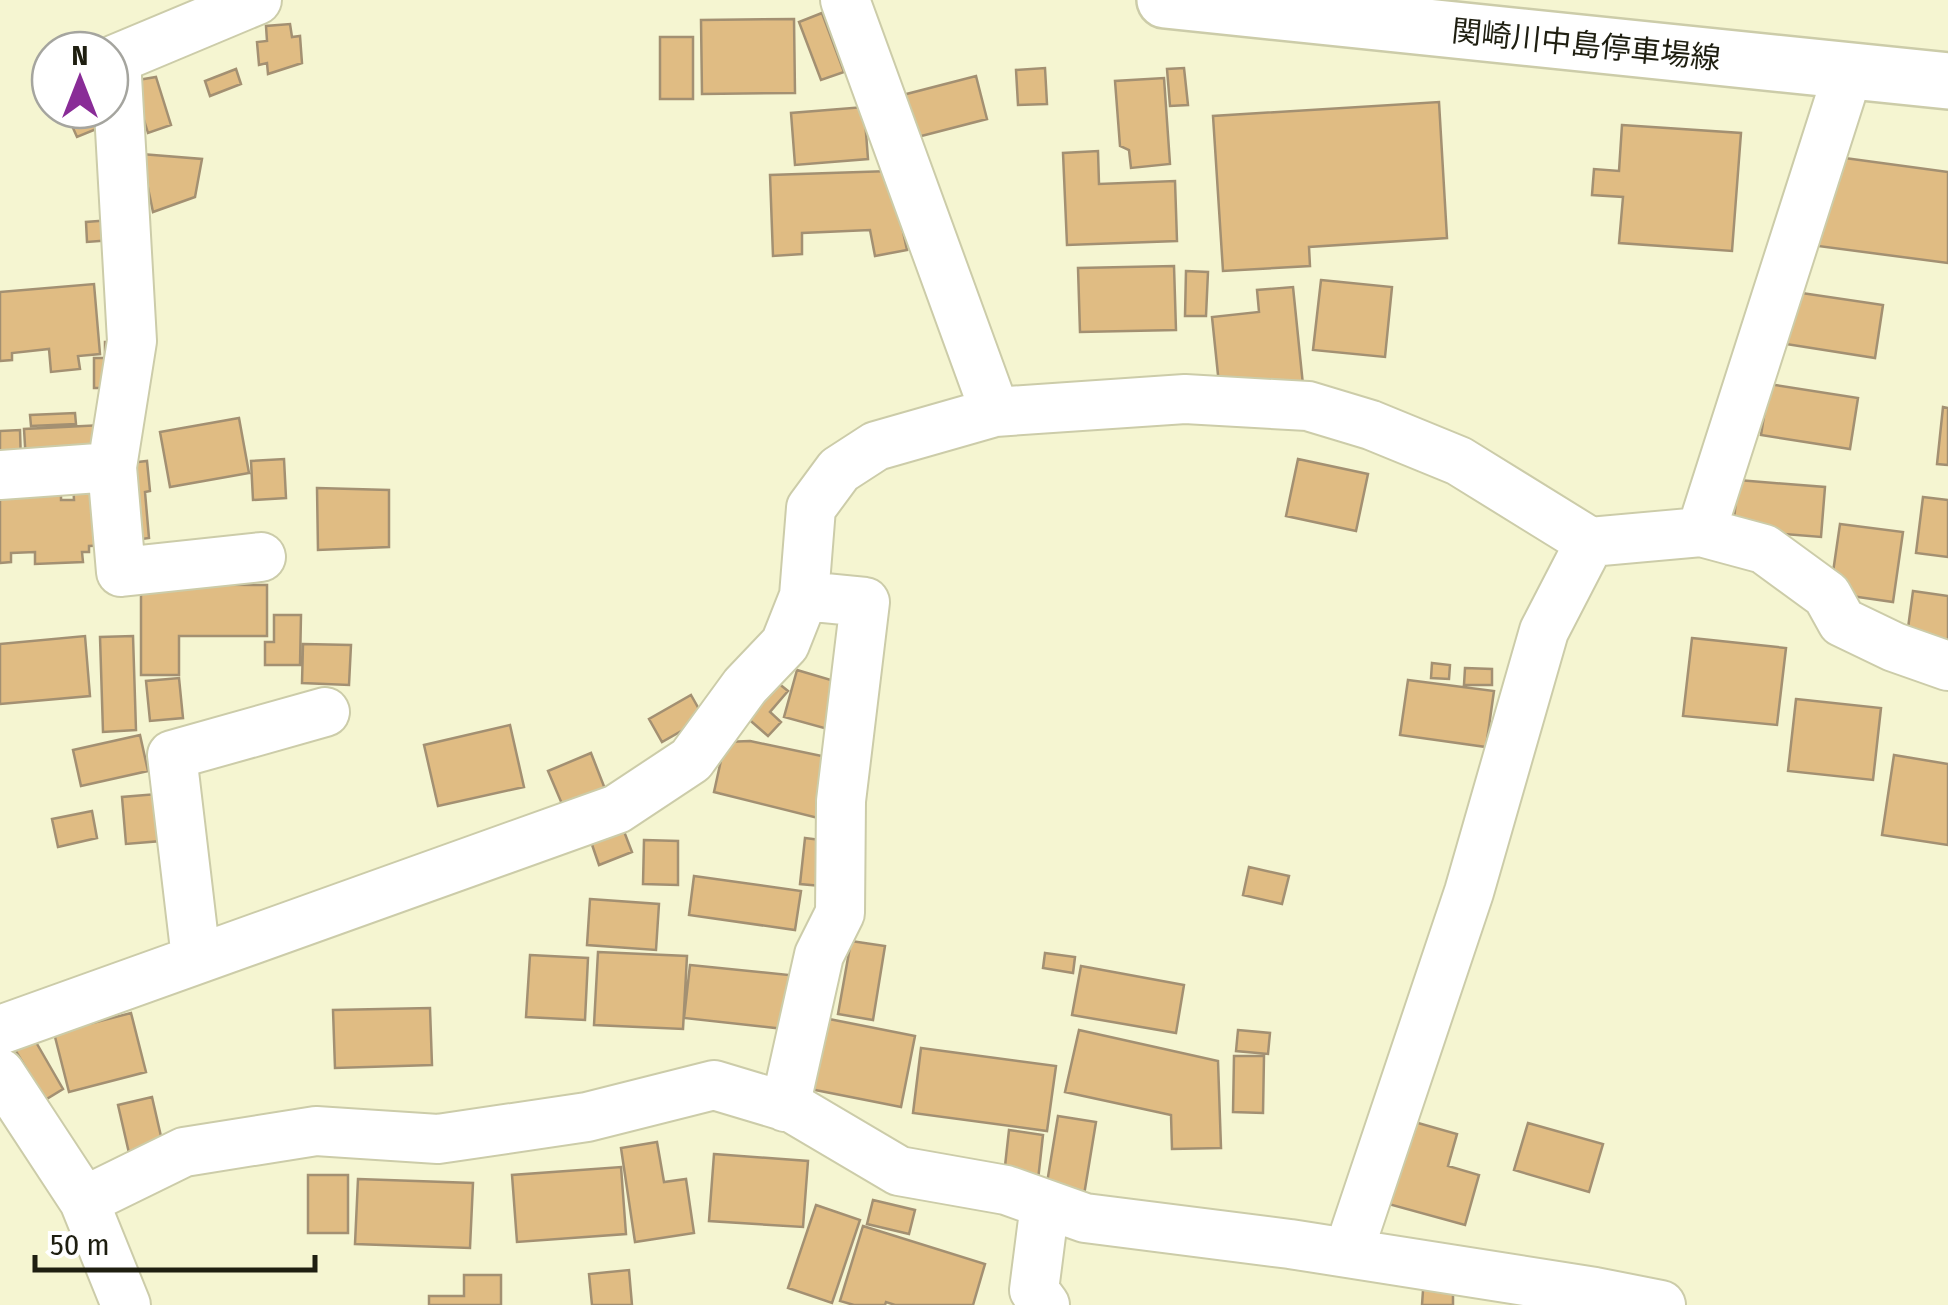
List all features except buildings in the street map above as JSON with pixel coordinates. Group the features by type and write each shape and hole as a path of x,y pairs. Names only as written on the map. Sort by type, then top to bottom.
{"main road":[{"name":"関崎川中島停車場線","path":"1165,0 1948,81"}],"street":[{"path":"257,0 116,59 132,341 112,467 120,572 261,557"},
{"path":"845,0 995,412"},
{"path":"1701,532 1848,72"},
{"path":"0,1030 618,809 691,760 745,686 784,644 804,596 811,508 839,470 876,446 995,412 1186,399 1308,406 1370,425 1459,461 1590,542 1701,532 1764,548 1828,595 1842,622 1894,647 1948,666"},
{"path":"0,475 112,467"},
{"path":"1348,1253 1468,892 1544,631 1590,542"},
{"path":"785,1106 819,955 840,913 841,800 865,602 804,596"},
{"path":"196,958 172,755 325,712"},
{"path":"0,1073 84,1201 126,1305"},
{"path":"84,1201 184,1152 316,1132 438,1139 588,1117 714,1086 785,1106 899,1171 1006,1190 1085,1218 1348,1253 1599,1298 1662,1305"},
{"path":"1045,1204 1034,1290 1045,1305"}]}
